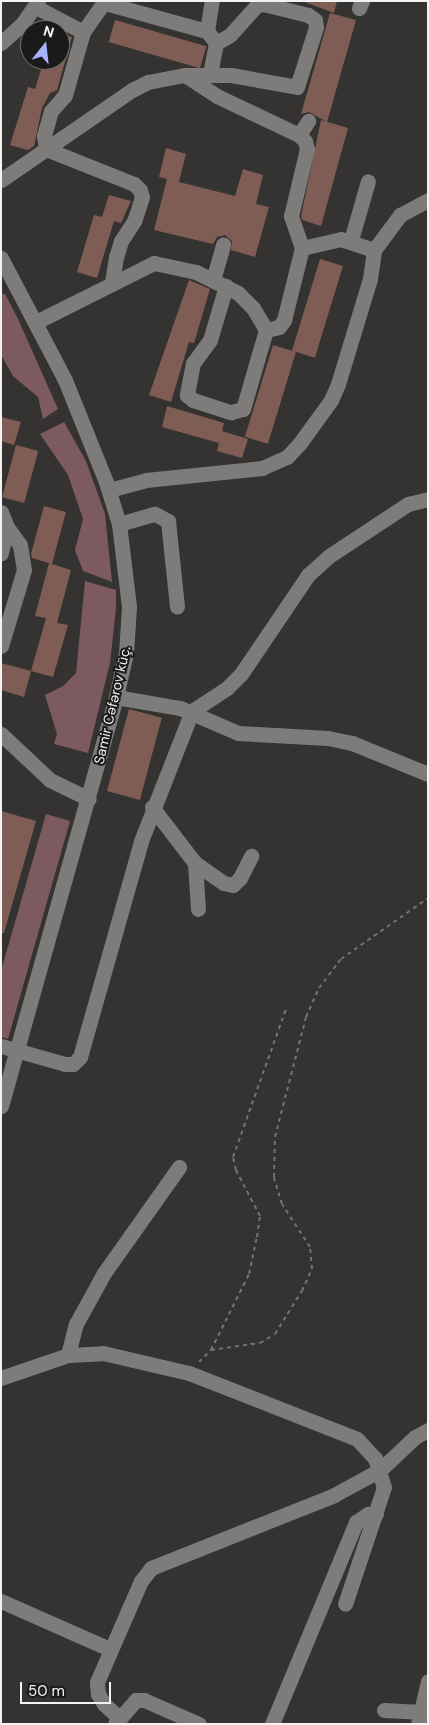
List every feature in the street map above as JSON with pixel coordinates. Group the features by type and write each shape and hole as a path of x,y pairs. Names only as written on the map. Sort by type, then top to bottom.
{"street":[{"path":"207,31 212,1"},
{"path":"46,149 44,136 51,111 65,95 83,32 105,2 207,31 216,44 210,74"},
{"path":"1,43 37,4 83,32"},
{"path":"1,180 132,90 148,82 185,75 210,74 298,87 316,27 315,20 308,15 264,4 257,5 230,36 216,44"},
{"path":"185,75 217,96 299,135 307,149 291,216 302,248 284,320 278,327 266,330"},
{"path":"299,135 308,121"},
{"path":"46,149 134,184 140,190 142,197 134,221 121,241 112,282"},
{"path":"351,240 368,181"},
{"path":"108,490 146,480 262,468 287,457 331,400 338,384 370,278 374,250 400,215 428,200"},
{"path":"302,248 341,238 351,240 374,250"},
{"path":"36,322 112,282 154,264 196,272 220,283 253,308 266,330 243,409 231,412 193,400 188,395 193,363 210,340 220,283 223,244"},
{"name":"Samir Cəfərov küç.","path":"1,258 65,380 108,490 120,524 129,607 126,653 116,697 89,799 1,1106"},
{"path":"1,1046 65,1064 74,1064 80,1057 152,807 192,711 242,674 308,575 322,562 408,504 428,498"},
{"path":"1,512 7,527 20,545 24,570 1,646"},
{"path":"120,524 155,514 168,521 177,607"},
{"path":"1,553 7,527"},
{"path":"116,697 192,711 238,733 328,738 352,743 428,774"},
{"path":"1,734 50,780 89,799"},
{"path":"152,807 195,863 208,873 233,885 240,878 251,856"},
{"path":"195,863 198,909"},
{"path":"68,1356 73,1331 104,1273 179,1167"},
{"path":"1,1378 68,1356 103,1353 189,1373 357,1439 368,1447 380,1470 384,1488 345,1604"},
{"path":"199,1724 144,1700 136,1700 116,1720 98,1694 99,1674 140,1581 151,1568 334,1495 380,1470 415,1437 428,1430"},
{"path":"272,1724 356,1522 368,1514 376,1514"},
{"path":"1,1601 110,1649"},
{"path":"384,1710 419,1718 428,1681"}],"path":[{"path":"210,1350 260,1343 275,1334 312,1269 310,1247 282,1204 274,1177 275,1137 306,1017 319,988 342,959 428,898"},
{"path":"189,1373 210,1350 249,1274 260,1216 236,1170 233,1157 287,1006"}],"shaded area":[{"path":"1,294 5,294 18,319 58,409 43,419 38,397 13,376 1,355"},
{"path":"64,422 86,461 105,514 112,582 83,571 75,550 83,519 68,475 40,434"},
{"path":"85,581 116,590 110,663 88,753 54,744 57,734 45,695 63,686 76,673"},
{"path":"46,814 70,821 8,1039 1,1037 1,971"}],"building":[{"path":"302,1 337,1 334,13"},
{"path":"330,13 356,20 327,122 309,112 301,114"},
{"path":"115,20 206,46 200,68 109,42"},
{"path":"41,70 63,70 57,90 50,93 42,108 34,146 28,150 10,145 28,87 35,89"},
{"path":"321,120 348,128 321,226 302,220 301,216"},
{"path":"166,148 186,154 179,182 235,196 243,169 263,175 256,204 269,207 255,257 231,250 232,241 225,235 217,237 213,244 154,230 167,179 159,177"},
{"path":"109,195 131,201 121,223 114,221 97,278 77,272 94,215 102,217"},
{"path":"320,259 343,266 315,358 292,351"},
{"path":"189,280 210,289 194,343 189,342 171,402 149,395"},
{"path":"273,345 296,352 268,444 245,437"},
{"path":"167,406 224,423 222,431 248,439 242,458 217,451 219,443 162,427"},
{"path":"1,417 21,422 14,445 1,441"},
{"path":"16,445 38,451 24,503 2,497"},
{"path":"44,506 66,512 52,564 32,558 31,554"},
{"path":"49,563 71,570 57,623 68,625 53,677 31,671 46,618 35,616"},
{"path":"1,663 31,671 24,697 1,690"},
{"path":"129,709 162,718 140,800 107,791"},
{"path":"1,811 36,821 4,933 1,933"}]}
